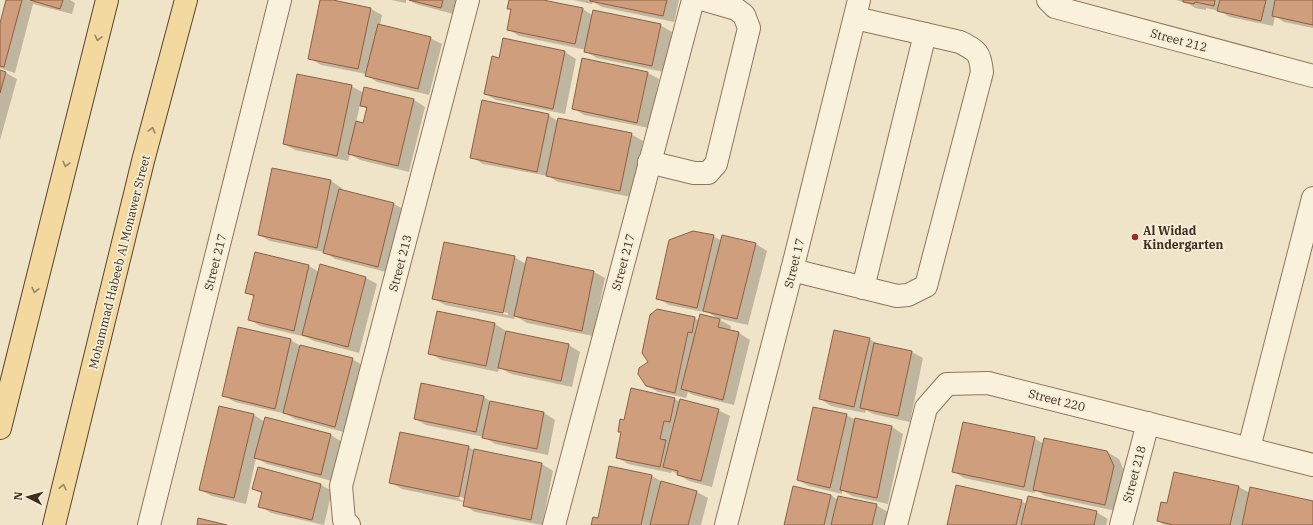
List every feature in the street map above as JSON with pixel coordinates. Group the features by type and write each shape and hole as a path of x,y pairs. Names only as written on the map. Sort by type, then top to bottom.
{"main road":[{"path":"0,428 107,0"},
{"name":"Mohammad Habeeb Al Monawer Street","path":"54,525 140,177 186,0"}],"street":[{"name":"Street 217","path":"149,525 280,0"},
{"name":"Street 213","path":"349,525 344,520 341,486 468,0"},
{"name":"Street 217","path":"554,525 693,0"},
{"path":"649,162 694,173 708,173 716,164 749,28 744,14 705,0"},
{"name":"Street 212","path":"1048,0 1055,7 1313,76"},
{"path":"792,270 897,296 908,295 926,286 982,72 980,58 972,49 960,42 925,34 857,9"},
{"name":"Street 17","path":"726,525 792,270 857,9"},
{"path":"863,288 925,34"},
{"path":"1249,448 1313,198"},
{"name":"Street 220","path":"896,525 926,408 947,384 988,383 1313,465"},
{"name":"Street 218","path":"1121,525 1148,423"}],"building":[{"path":"6,0 22,0 4,67 0,66 0,23"},
{"path":"30,0 63,0 60,9"},
{"path":"320,0 333,0 371,8 358,69 308,59"},
{"path":"409,0 443,0 441,8"},
{"path":"509,0 543,0 583,8 575,44 507,30 511,9 507,9"},
{"path":"590,0 667,0 663,16"},
{"path":"1183,0 1215,0 1214,6 1195,2 1194,4 1183,2"},
{"path":"1220,0 1266,0 1261,21 1217,11"},
{"path":"1275,0 1313,0 1313,25 1272,16"},
{"path":"593,10 661,24 652,66 584,52"},
{"path":"378,24 431,37 418,89 365,76"},
{"path":"503,38 565,51 553,109 484,94 492,56 499,58"},
{"path":"582,58 648,72 637,123 572,109"},
{"path":"0,70 6,72 0,93"},
{"path":"297,74 352,85 337,156 283,144"},
{"path":"364,87 414,99 398,166 348,154 356,121 363,123 367,107 360,106"},
{"path":"482,100 549,114 537,172 470,158"},
{"path":"558,118 632,133 620,191 546,176"},
{"path":"272,168 331,180 317,248 258,235"},
{"path":"339,189 394,203 378,267 323,253"},
{"path":"693,231 714,235 697,308 656,299 669,240"},
{"path":"722,235 756,243 737,319 703,311"},
{"path":"444,242 515,256 503,313 432,299"},
{"path":"255,252 309,265 294,331 248,320 254,295 245,293"},
{"path":"527,257 594,271 582,331 514,316"},
{"path":"320,264 366,277 348,347 302,335"},
{"path":"657,309 695,317 692,333 688,332 675,393 646,386 638,374 639,368 648,362 642,353 650,315"},
{"path":"437,311 495,323 486,366 428,354"},
{"path":"700,314 720,319 718,327 739,332 723,400 681,389"},
{"path":"238,327 291,339 275,409 222,396"},
{"path":"834,330 870,338 854,407 819,399"},
{"path":"506,331 569,344 561,381 498,368"},
{"path":"874,343 912,351 898,416 860,408"},
{"path":"300,345 353,358 335,427 283,413"},
{"path":"421,383 484,396 476,432 414,419"},
{"path":"631,388 675,398 670,422 664,421 660,439 666,440 660,467 616,458 621,432 618,432 620,419 624,420"},
{"path":"680,399 719,409 701,481 677,475 678,471 663,467"},
{"path":"490,401 544,412 537,449 482,438"},
{"path":"219,406 254,414 234,498 199,490"},
{"path":"813,407 847,414 830,488 797,480"},
{"path":"265,417 331,434 321,475 254,458"},
{"path":"855,418 892,426 877,498 840,490"},
{"path":"963,422 1035,437 1024,487 952,472"},
{"path":"400,432 469,446 459,497 389,483"},
{"path":"1044,438 1107,451 1114,466 1105,505 1033,490"},
{"path":"474,449 542,463 531,520 463,506"},
{"path":"609,466 652,475 641,525 591,525 593,517 598,518"},
{"path":"258,467 321,484 312,520 258,507 262,492 252,489"},
{"path":"1174,472 1239,486 1230,525 1173,525 1157,521 1161,502 1167,503"},
{"path":"661,481 697,491 688,525 650,525"},
{"path":"956,485 1022,500 1016,525 947,525"},
{"path":"793,486 831,495 824,525 784,525"},
{"path":"1250,487 1313,501 1313,525 1242,525"},
{"path":"838,496 877,504 872,525 831,525"},
{"path":"1028,496 1097,511 1094,525 1021,525"},
{"path":"198,518 227,525 197,525"}],"place":[{"name":"Al Widad Kindergarten","path":"1135,237"}]}
